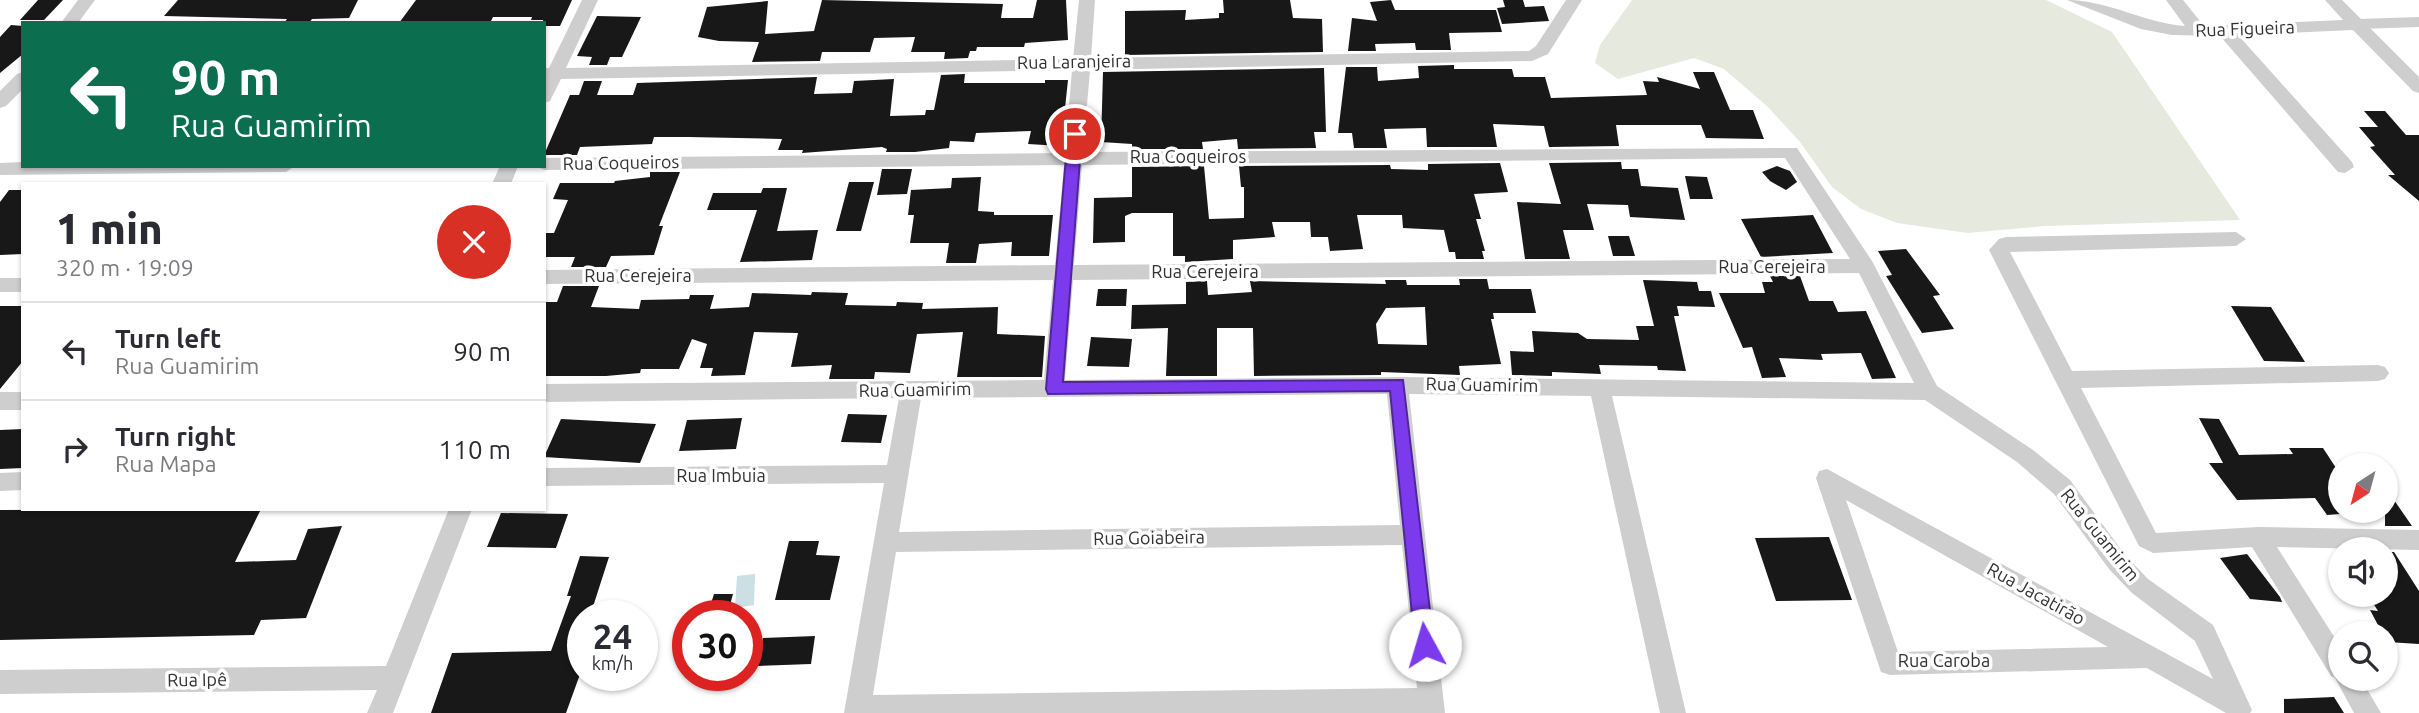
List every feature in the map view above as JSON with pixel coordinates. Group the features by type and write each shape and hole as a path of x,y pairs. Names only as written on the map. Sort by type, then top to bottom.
{"street":[{"path":"71,21 87,0"},
{"path":"550,74 590,0"},
{"path":"1054,389 1087,0"},
{"name":"Rua Laranjeira","path":"550,74 1081,62 1532,56 1542,50 1574,0"},
{"name":"Rua Figueira","path":"2075,0 2141,24 2199,32 2359,24"},
{"path":"2174,0 2199,32"},
{"path":"2333,0 2419,87"},
{"path":"2224,30 2345,167"},
{"path":"0,76 21,77"},
{"path":"0,102 21,79"},
{"name":"Rua Coqueiros","path":"546,163 1790,152 1866,266"},
{"path":"0,169 95,168"},
{"path":"2236,239 2001,246 1999,250 2147,539 2161,544 2258,537 2419,540"},
{"path":"1866,266 1929,392"},
{"name":"Rua Cerejeira","path":"546,277 1866,266"},
{"path":"0,285 21,285"},
{"path":"2066,380 2378,373"},
{"path":"911,391 857,710 1432,707 1397,385"},
{"name":"Rua Guamirim","path":"546,393 1397,385 1929,392 2025,456 2062,487 2118,562 2140,586 2204,633 2239,709"},
{"path":"1599,386 1673,713"},
{"path":"0,401 21,401"},
{"name":"Rua Imbuia","path":"546,477 898,474"},
{"name":"Rua Jacatirão","path":"1827,478 2239,709"},
{"name":"Rua Caroba","path":"1827,478 1891,664 2150,657"},
{"path":"0,482 21,481"},
{"path":"380,713 460,511"},
{"name":"Rua Goiabeira","path":"886,542 1412,535"},
{"path":"2258,537 2328,649"},
{"name":"Rua Ipê","path":"0,682 394,678"},
{"path":"2354,691 2368,713"}],"lane":[{"name":"Rua Figueira","path":"2359,24 2419,22"}],"shaded area":[{"path":"1632,0 2046,0 2112,32 2240,220 2045,226 1968,233 1897,223 1861,209 1832,187 1800,142 1768,107 1724,69 1694,58 1618,79 1595,63 1600,45"},
{"path":"755,574 754,600 736,600 737,576"}],"building":[{"path":"38,0 63,0 44,20 20,20"},
{"path":"178,0 358,0 349,18 286,21 287,19 164,16"},
{"path":"416,0 572,0 560,26 546,26 546,21 531,20 532,17 493,17 491,21 400,21"},
{"path":"822,0 1003,4 1001,18 1033,18 1037,0 1066,0 1068,40 1025,43 1024,47 977,47 976,51 970,51 968,58 944,59 945,52 911,52 915,37 874,38 870,52 822,52 820,61 752,62 759,42 719,41 698,37 707,7 768,1 765,34 814,31"},
{"path":"1223,0 1290,0 1293,18 1322,19 1323,52 1125,55 1125,11 1186,10 1185,20 1219,18 1219,13 1224,13"},
{"path":"1391,0 1395,10 1496,10 1502,32 1449,33 1451,50 1416,50 1415,43 1375,44 1376,51 1348,51 1352,18 1377,21 1370,2"},
{"path":"1503,0 1523,0 1525,7 1544,6 1549,21 1502,24 1497,8 1505,7"},
{"path":"597,16 641,17 622,57 610,57 607,65 589,65 592,57 577,56"},
{"path":"11,25 21,26 21,56 0,73 0,37"},
{"path":"1454,65 1454,69 1512,69 1514,77 1545,77 1551,98 1647,95 1643,81 1659,82 1657,77 1700,89 1693,72 1714,72 1730,110 1753,110 1764,139 1706,138 1701,125 1616,125 1619,146 1549,147 1544,126 1493,124 1497,147 1427,147 1426,128 1384,129 1387,148 1354,148 1352,133 1338,133 1346,67 1377,67 1378,81 1419,78 1418,66"},
{"path":"1324,68 1326,132 1314,132 1316,148 1238,149 1237,139 1202,142 1203,149 1132,149 1132,144 1101,142 1103,72"},
{"path":"965,74 964,83 1045,83 1045,80 1068,80 1061,146 1028,144 1031,131 976,133 974,142 950,141 949,148 915,152 886,152 887,149 882,147 802,153 803,150 778,150 782,139 654,137 652,144 580,147 577,155 546,155 570,95 579,95 584,81 602,81 597,95 633,95 637,83 817,77 814,94 852,93 854,81 894,79 890,116 925,115 926,110 934,110 941,75"},
{"path":"2364,111 2385,111 2406,135 2419,135 2419,201 2388,175 2395,175 2370,147 2375,146 2359,127 2378,127"},
{"path":"1621,162 1622,169 1638,169 1641,186 1678,188 1685,220 1630,217 1628,205 1587,204 1594,230 1563,230 1570,259 1525,259 1517,202 1561,204 1549,163"},
{"path":"1500,163 1508,192 1474,194 1481,219 1476,219 1485,251 1482,251 1484,259 1456,259 1455,252 1449,252 1444,230 1403,228 1402,215 1357,215 1363,249 1330,251 1328,237 1311,237 1310,222 1272,222 1275,237 1233,240 1233,259 1185,262 1185,256 1173,256 1173,213 1132,213 1125,216 1125,242 1093,243 1094,198 1132,197 1132,167 1204,166 1209,219 1244,218 1244,187 1241,187 1239,166 1390,165 1391,169 1428,170 1428,164"},
{"path":"1777,166 1790,171 1797,182 1786,190 1770,181 1762,172"},
{"path":"882,169 912,169 907,194 877,195"},
{"path":"650,172 680,172 659,226 663,226 654,255 611,256 606,267 571,267 575,257 546,257 546,233 554,233 568,200 553,199 560,183 614,183 650,177"},
{"path":"1685,176 1707,177 1713,199 1690,199"},
{"path":"981,177 978,211 994,212 994,215 1053,215 1049,256 1011,256 1012,242 979,244 976,263 946,263 949,243 910,243 914,215 908,215 911,190 951,188 952,178"},
{"path":"849,182 874,182 861,231 836,231"},
{"path":"763,188 787,188 777,231 818,230 812,260 740,262 757,210 707,210 713,193 761,193"},
{"path":"9,190 21,190 21,254 0,255 0,202"},
{"path":"1813,215 1833,253 1761,257 1741,219"},
{"path":"1608,236 1629,236 1635,256 1613,256"},
{"path":"1906,249 1940,295 1933,296 1954,329 1922,333 1886,276 1892,275 1878,251"},
{"path":"1770,276 1800,276 1809,301 1833,301 1838,312 1866,311 1896,378 1872,379 1861,353 1821,354 1823,360 1779,358 1786,377 1762,378 1752,347 1743,348 1719,293 1765,293 1762,282 1773,282"},
{"path":"1459,279 1487,279 1489,289 1531,289 1536,313 1493,313 1494,319 1491,319 1501,364 1459,366 1460,375 1381,372 1381,375 1254,376 1253,328 1217,328 1217,376 1166,376 1168,328 1131,329 1132,305 1186,304 1186,282 1207,281 1208,295 1252,292 1250,281 1386,284 1385,280 1406,280 1407,285 1460,285","holes":["1425,307 1427,345 1378,344 1376,324 1386,308"]},
{"path":"1643,280 1697,282 1699,291 1711,291 1715,307 1677,306 1679,316 1674,316 1686,371 1658,370 1657,366 1599,365 1601,374 1552,372 1552,376 1512,375 1510,351 1534,352 1532,331 1578,333 1587,339 1639,340 1636,326 1654,326"},
{"path":"563,286 599,286 591,307 639,309 641,300 689,299 690,295 714,295 710,309 749,307 752,293 811,295 812,292 848,293 845,305 896,306 897,302 923,303 922,309 998,307 997,334 1045,336 1042,377 957,377 963,332 917,334 910,373 875,372 874,379 829,379 832,365 791,367 798,333 754,332 745,375 711,376 713,368 700,368 707,344 692,339 679,369 641,369 640,373 606,376 546,376 546,302 557,302"},
{"path":"1098,289 1127,289 1126,306 1096,306"},
{"path":"0,306 21,306 21,363 0,389"},
{"path":"2231,306 2271,307 2305,362 2264,361"},
{"path":"1091,337 1132,339 1129,367 1087,366"},
{"path":"848,414 887,415 881,443 841,442"},
{"path":"742,418 736,449 679,451 687,420"},
{"path":"2199,418 2219,419 2239,455 2293,454 2289,448 2323,448 2328,456 2328,515 2315,498 2237,500 2209,463 2223,463"},
{"path":"561,419 656,424 640,463 546,457"},
{"path":"21,429 21,468 0,469 0,430"},
{"path":"2398,506 2412,526 2385,526 2385,523 2398,523"},
{"path":"0,510 260,511 235,562 296,560 308,529 342,526 306,618 261,620 254,635 0,640"},
{"path":"501,513 568,514 556,548 487,547"},
{"path":"1829,537 1852,600 1776,601 1755,538"},
{"path":"789,541 819,541 816,555 840,556 830,600 775,600"},
{"path":"2247,554 2282,602 2250,599 2220,558"},
{"path":"580,556 609,557 595,600 570,600 571,596 567,596"},
{"path":"2398,558 2419,591 2419,644 2398,643 2398,621 2376,621 2370,610 2378,611 2376,607 2398,607"},
{"path":"714,594 733,594 731,600 712,600"},
{"path":"567,607 567,691 574,691 566,713 431,713 452,653 551,651"},
{"path":"815,636 811,664 763,666 763,638"},
{"path":"2334,697 2344,713 2284,713 2284,699"}],"route":[{"path":"1075,134 1054,389 1397,385 1425,645"}]}
